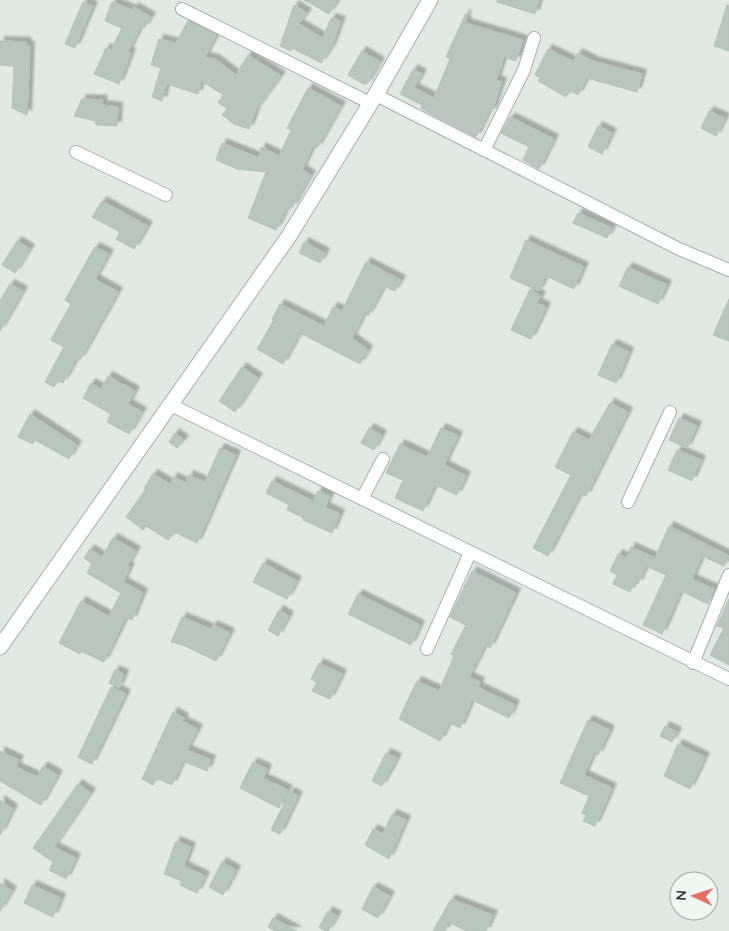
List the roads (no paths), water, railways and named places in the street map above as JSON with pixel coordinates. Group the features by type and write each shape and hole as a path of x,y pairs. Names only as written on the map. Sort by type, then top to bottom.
{"street":[{"path":"0,647 169,404 289,236 373,99 430,0"},
{"path":"182,9 484,150 679,249 729,270"},
{"path":"484,150 524,70 534,38"},
{"path":"76,152 166,195"},
{"path":"169,404 693,663 729,679"},
{"path":"628,502 670,412"},
{"path":"362,500 383,459"},
{"path":"427,649 470,553"},
{"path":"693,663 729,574"}]}
